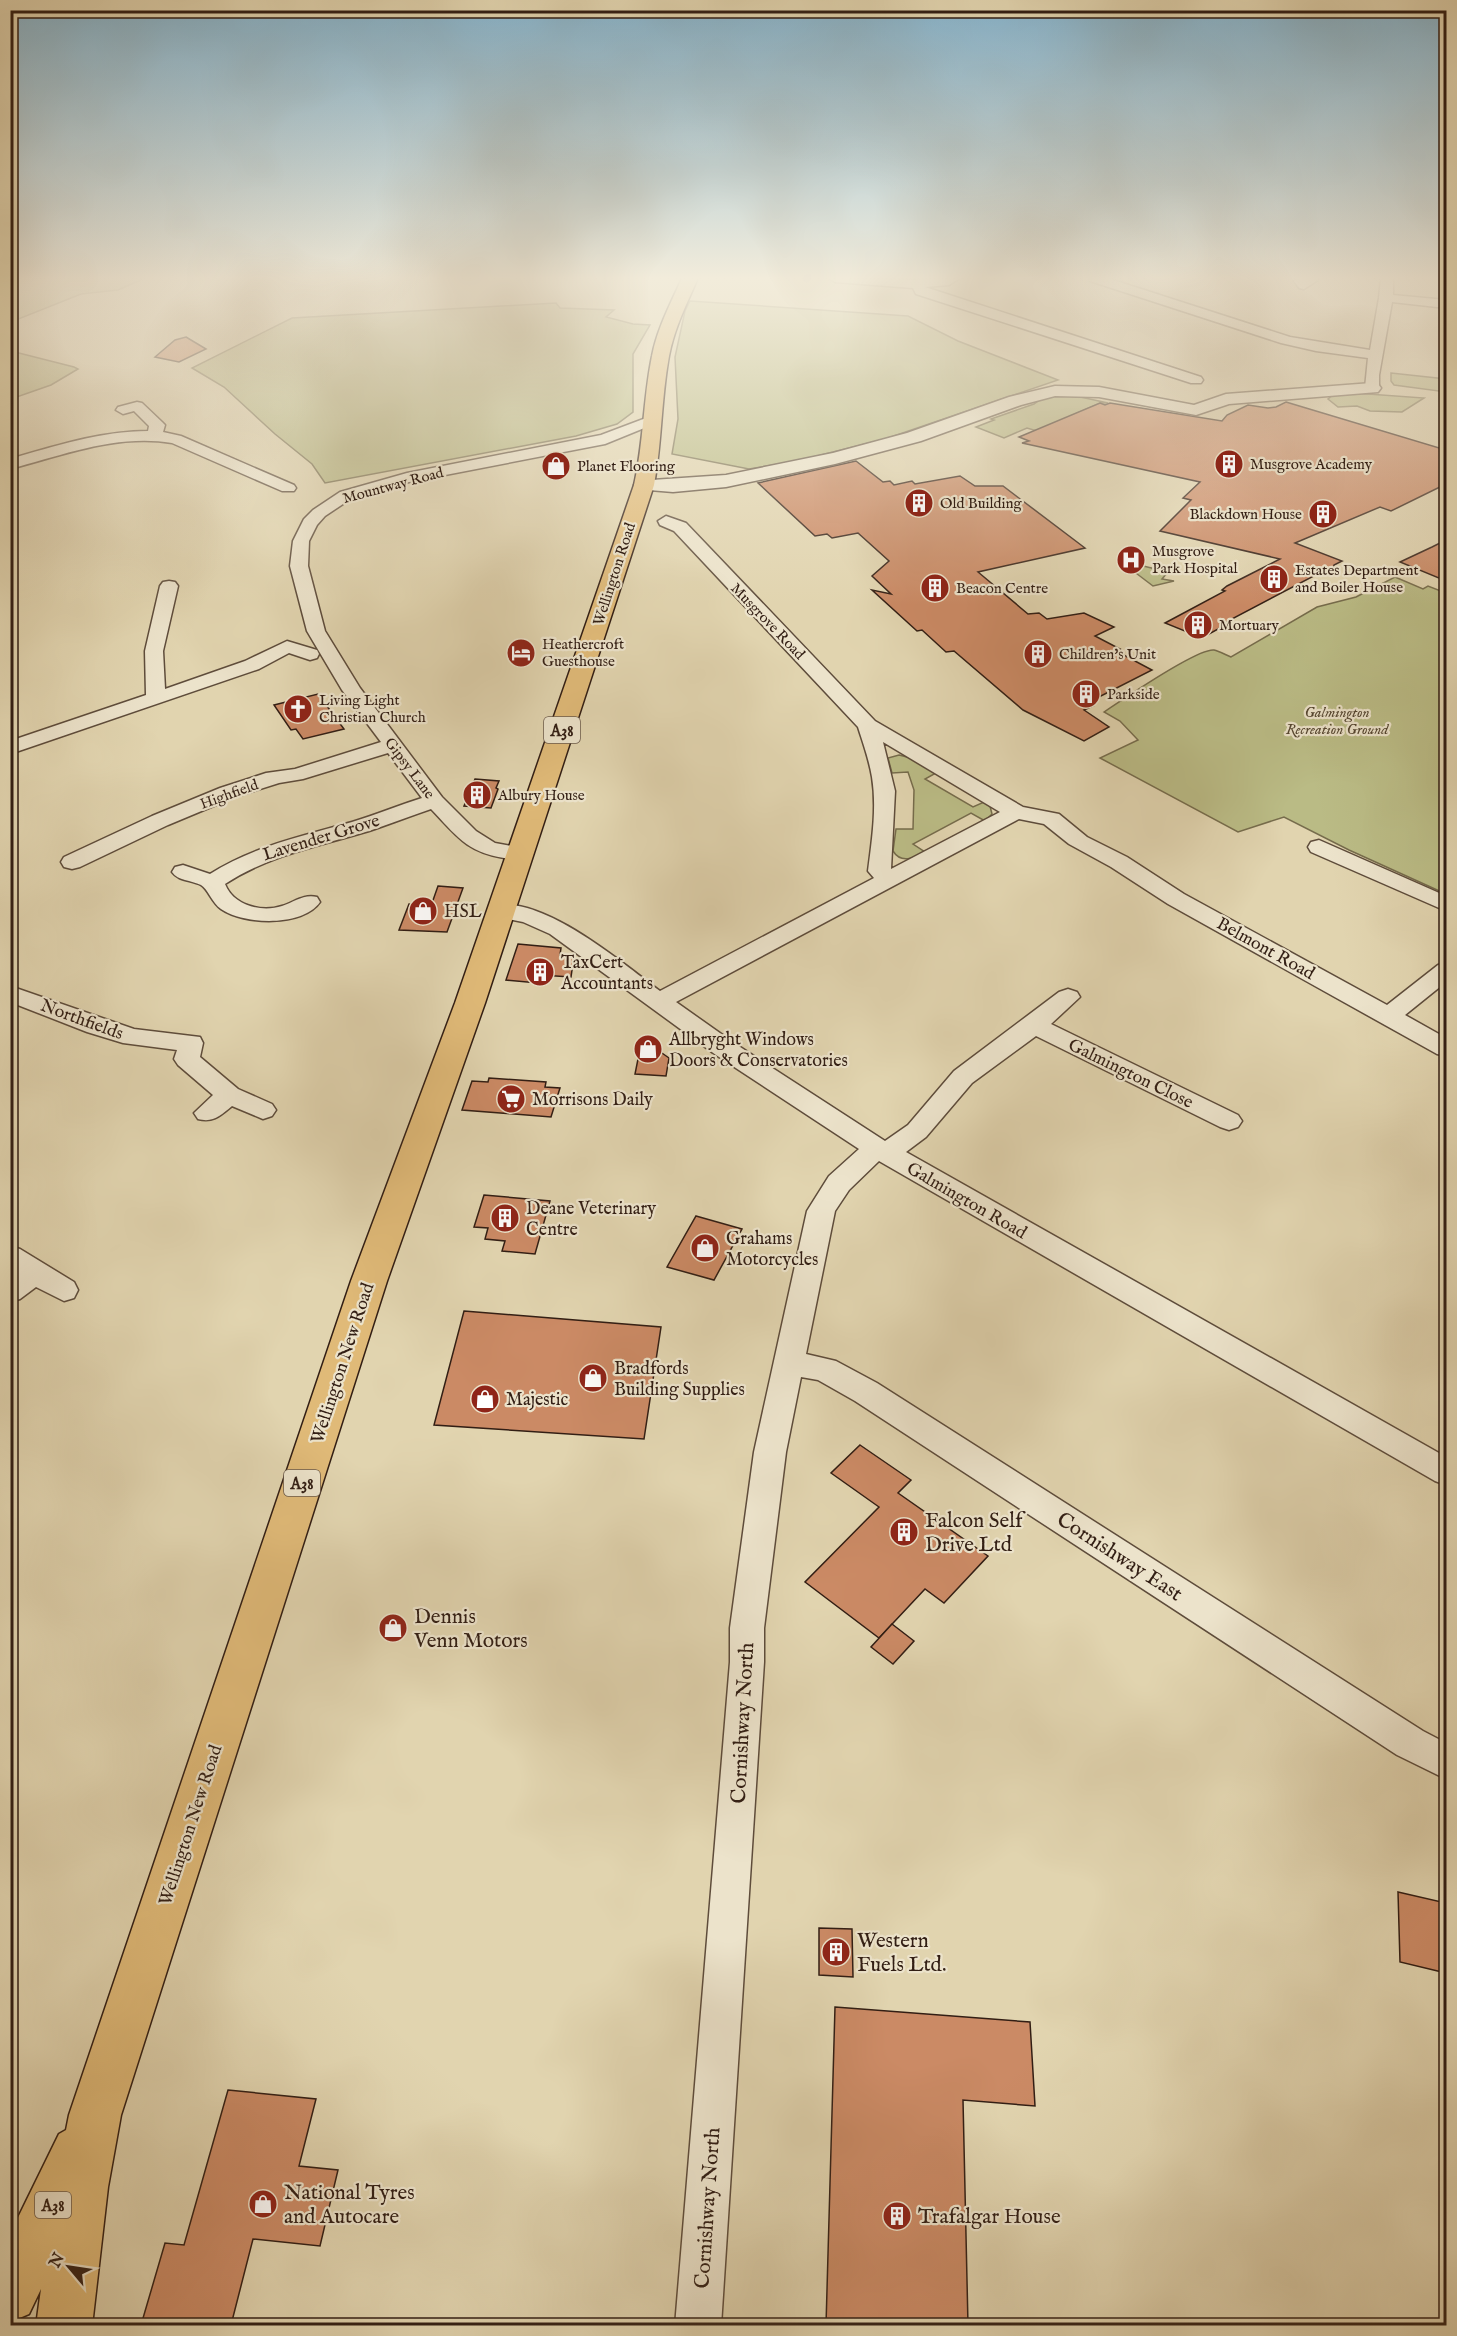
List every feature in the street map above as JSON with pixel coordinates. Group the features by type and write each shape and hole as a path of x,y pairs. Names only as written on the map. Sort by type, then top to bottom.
{"main road":[{"name":"A38","path":"642,492 643,444 654,418 658,387"},
{"name":"Wellington Road","path":"520,854 642,492"},
{"name":"Wellington New Road","path":"10,2295 94,2115 369,1281 520,854"},
{"name":"Wellington New Road","path":"63,2325 94,2115"}],"street":[{"path":"642,492 673,486 726,481 835,458 914,437 1014,401 1055,391 1099,392 1196,410 1226,399 1372,388"},
{"path":"123,410 137,406 157,425 155,435"},
{"name":"Mountway Road","path":"311,616 299,566 301,541 310,523 330,504 346,495 407,478 605,439 638,427 654,418"},
{"path":"10,464 96,442 128,436 155,435 176,439 288,488"},
{"name":"Mountway Road","path":"605,439 643,444"},
{"name":"Mountway Road","path":"578,445 643,444"},
{"name":"Musgrove Road","path":"666,521 680,527 689,536 868,725 1016,812 1051,819 1080,841 1119,862 1143,879"},
{"path":"159,696 155,693 154,651 169,585"},
{"name":"Gipsy Lane","path":"311,616 316,631 352,690 435,801 479,845 506,853 520,854"},
{"path":"10,748 252,665 287,647 310,654"},
{"name":"Musgrove Road","path":"868,725 885,791 885,820 879,872 890,878"},
{"name":"Highfield","path":"72,862 172,815 233,791 285,774 296,775 392,745"},
{"name":"Lavender Grove","path":"213,882 242,863 290,844 351,829 435,801"},
{"path":"658,1002 1016,812"},
{"path":"1319,847 1446,904"},
{"path":"1119,862 1139,852"},
{"path":"183,872 213,882 215,891 223,902 240,910 282,921 309,902"},
{"name":"Belmont Road","path":"1143,879 1446,1048"},
{"name":"Galmington Road","path":"501,911 529,916 553,926 658,1002 881,1151 1446,1472"},
{"path":"1389,1016 1446,970"},
{"name":"Northfields","path":"10,993 96,1026 132,1037 196,1033 187,1059 229,1095 263,1110"},
{"path":"881,1151 917,1131 963,1077 1068,997"},
{"name":"Galmington Close","path":"1034,1025 1229,1121"},
{"path":"207,1113 229,1095"},
{"name":"Cornishway North","path":"698,2325 747,1662 747,1628 770,1452 821,1211 833,1188 881,1151"},
{"path":"10,1256 64,1290"},
{"path":"10,1291 35,1273"},
{"name":"Cornishway East","path":"788,1363 825,1369 866,1392 1410,1743 1446,1762"}],"green space":[{"path":"11,387 45,387 11,399"},
{"path":"224,387 633,387 633,412 617,424 576,436 325,483 312,464"},
{"path":"676,387 1037,387 885,439 797,461 749,469 672,454 678,419"},
{"path":"1409,387 1446,387 1446,392"},
{"path":"1354,393 1424,398 1402,412 1370,411 1357,406 1338,407 1328,399 1333,395"},
{"path":"1045,396 1076,396 1108,403 1100,403 1037,431 1027,428 1004,438 976,427 994,420 991,419 1034,404"},
{"path":"1139,565 1168,572 1162,579 1174,581 1153,586 1128,567"},
{"name":"Galmington Recreation Ground","path":"1395,577 1423,589 1428,586 1446,593 1446,894 1349,850 1284,817 1238,832 1100,758 1138,740 1120,721 1104,712 1159,676 1205,652 1214,650 1231,657 1317,607 1356,597"},
{"path":"899,755 911,758 936,773 925,779 973,807 984,802 990,806 992,814 985,821 971,813 913,844 925,852 904,859 896,855 893,851 896,829 913,829 914,790 908,772 892,773 888,758"}],"building":[{"path":"1286,402 1446,450 1446,484 1391,511 1380,507 1295,543 1342,561 1334,565 1332,572 1325,570 1226,622 1229,623 1202,638 1165,623 1225,591 1222,590 1227,586 1280,559 1160,531 1191,500 1183,498 1200,482 1022,443 1029,441 1019,437 1100,403 1222,421 1227,415 1248,405 1268,408"},
{"path":"856,461 883,482 890,481 894,485 912,481 915,484 960,476 975,486 1003,486 1085,548 978,572 1028,614 1039,613 1047,619 1084,613 1114,627 1095,636 1120,649 1116,651 1152,670 1087,703 1093,706 1084,710 1109,727 1084,741 1023,710 954,651 946,652 922,630 917,631 872,590 891,594 872,576 889,561 858,533 832,538 827,534 815,536 758,483"},
{"path":"1446,540 1446,581 1400,562 1432,547"},
{"name":"Living Light Christian Church","path":"318,694 344,729 303,739 296,729 291,730 274,705"},
{"name":"Albury House","path":"475,779 499,781 491,808 464,806"},
{"name":"HSL","path":"438,886 463,888 447,932 399,930 409,904 431,906"},
{"path":"518,944 561,948 560,955 574,956 571,977 540,975 538,983 506,980"},
{"name":"Allbryght Windows Doors & Conservatories","path":"642,1039 669,1058 666,1076 635,1074"},
{"name":"Morrisons Daily","path":"489,1078 546,1082 545,1087 560,1088 551,1117 462,1110 472,1081 488,1082"},
{"name":"Deane Veterinary Centre","path":"484,1195 550,1201 535,1254 502,1251 505,1241 485,1239 488,1228 474,1227"},
{"name":"Grahams Motorcycles","path":"696,1216 742,1229 714,1280 667,1267"},
{"name":"Bradfords Building Supplies","path":"464,1311 661,1327 644,1439 434,1425"},
{"name":"Falcon Self Drive Ltd","path":"860,1445 911,1480 898,1493 988,1556 944,1603 925,1589 879,1638 805,1582 879,1507 831,1473"},
{"path":"892,1624 914,1641 893,1664 871,1647"},
{"path":"1398,1892 1446,1903 1446,1973 1400,1962"},
{"name":"Western Fuels Ltd.","path":"819,1928 852,1929 853,1977 819,1975"},
{"name":"Trafalgar House","path":"835,2007 1030,2022 1035,2106 963,2100 968,2325 826,2325"},
{"name":"National Tyres and Autocare","path":"228,2090 316,2099 299,2166 338,2170 320,2246 253,2239 231,2325 141,2325 165,2243 184,2245"}],"place":[{"name":"Musgrove Academy","path":"1229,464"},
{"name":"Planet Flooring","path":"556,466"},
{"name":"Old Building","path":"919,503"},
{"name":"Blackdown House","path":"1323,514"},
{"name":"Musgrove Park Hospital","path":"1131,560"},
{"name":"Estates Department and Boiler House","path":"1274,579"},
{"name":"Beacon Centre","path":"935,588"},
{"name":"Mortuary","path":"1198,625"},
{"name":"Heathercroft Guesthouse","path":"521,653"},
{"name":"Children's Unit","path":"1038,654"},
{"name":"Parkside","path":"1086,694"},
{"name":"Living Light Christian Church","path":"298,709"},
{"name":"Albury House","path":"477,795"},
{"name":"HSL","path":"423,911"},
{"name":"TaxCert Accountants","path":"540,972"},
{"name":"Allbryght Windows Doors & Conservatories","path":"648,1049"},
{"name":"Morrisons Daily","path":"511,1099"},
{"name":"Deane Veterinary Centre","path":"505,1218"},
{"name":"Grahams Motorcycles","path":"705,1248"},
{"name":"Bradfords Building Supplies","path":"593,1378"},
{"name":"Majestic","path":"485,1399"},
{"name":"Falcon Self Drive Ltd","path":"904,1532"},
{"name":"Dennis Venn Motors","path":"393,1628"},
{"name":"Western Fuels Ltd.","path":"836,1952"},
{"name":"National Tyres and Autocare","path":"263,2204"},
{"name":"Trafalgar House","path":"897,2216"}]}
